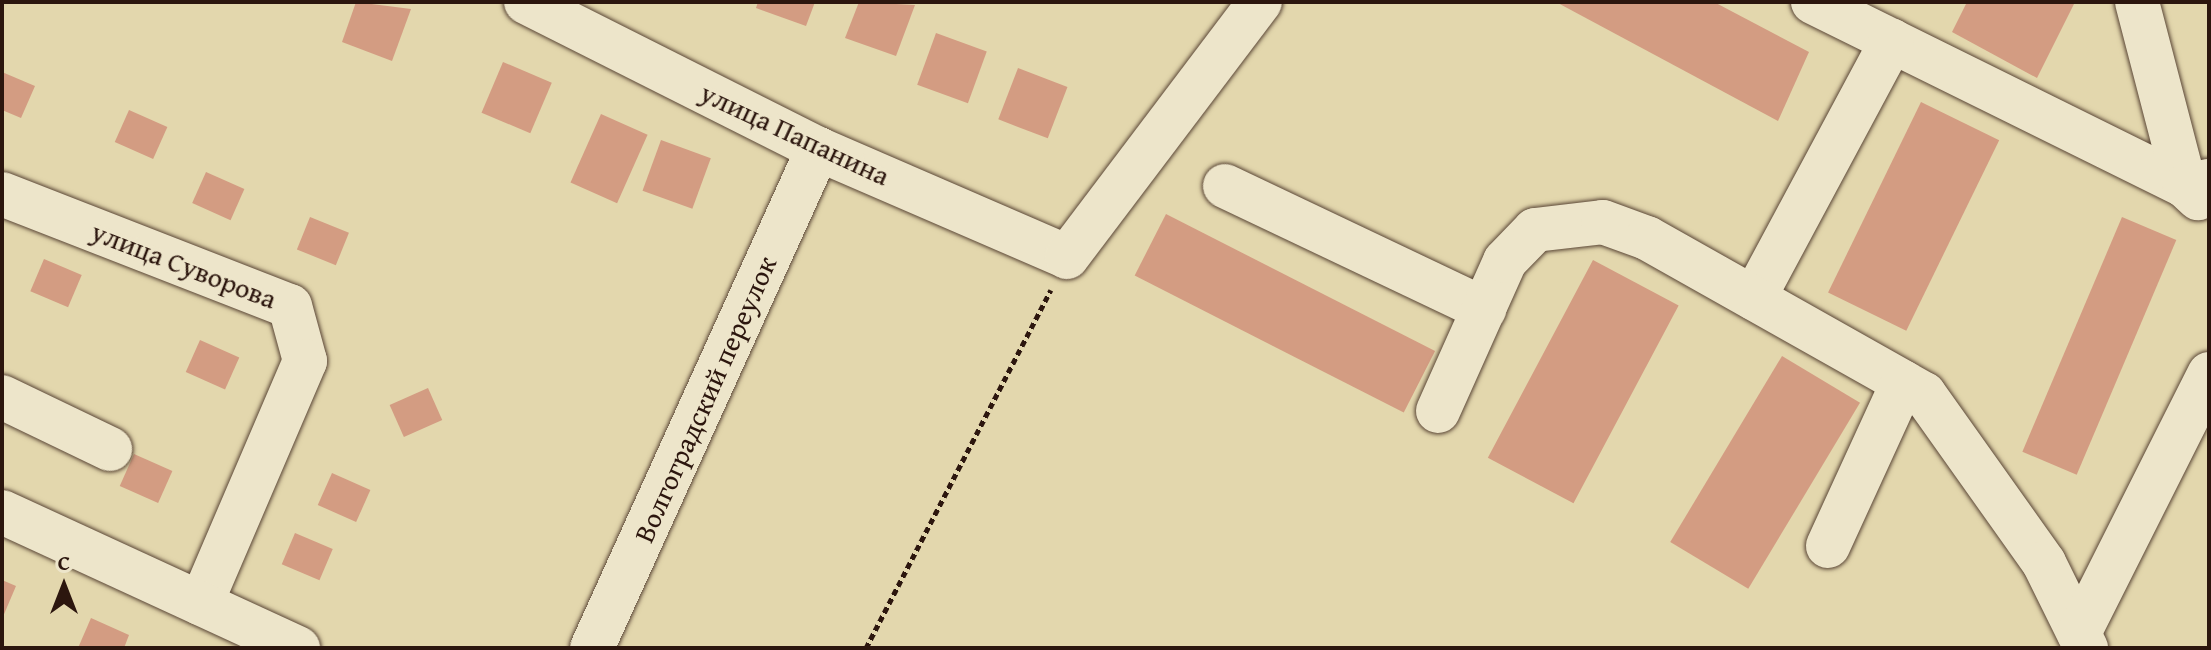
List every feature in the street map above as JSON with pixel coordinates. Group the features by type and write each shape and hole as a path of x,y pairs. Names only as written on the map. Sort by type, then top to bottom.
{"street":[{"name":"улица Папанина","path":"526,2 818,149 1067,257"},
{"path":"1067,257 1260,2"},
{"path":"1813,2 2201,192"},
{"path":"2137,2 2201,192"},
{"path":"1754,298 1892,41"},
{"name":"Волгоградский переулок","path":"592,648 818,149"},
{"path":"1225,186 1484,309"},
{"name":"улица Суворова","path":"2,194 290,306 305,361 201,604"},
{"path":"1438,411 1505,261 1535,230 1567,222 1603,222 1647,238 1924,394 2044,563 2083,640"},
{"path":"2083,640 2209,374"},
{"path":"1828,546 1903,382"},
{"path":"2,397 110,449"},
{"path":"2,512 298,648"}],"path":[{"path":"866,648 1067,257"}],"building":[{"path":"356,2 411,9 392,61 342,42"},
{"path":"758,2 815,2 806,26 756,8"},
{"path":"859,2 915,5 896,56 845,38"},
{"path":"1556,2 1714,2 1809,52 1778,121"},
{"path":"1967,2 2075,2 2037,78 1952,32"},
{"path":"936,33 987,51 968,103 917,85"},
{"path":"503,62 552,83 530,133 482,113"},
{"path":"1018,68 1067,87 1048,138 998,119"},
{"path":"2,72 35,86 21,118 2,110"},
{"path":"1921,102 1999,140 1906,331 1828,293"},
{"path":"129,110 167,127 153,159 115,142"},
{"path":"601,114 648,135 617,203 570,183"},
{"path":"661,140 711,158 692,209 643,191"},
{"path":"206,172 244,189 231,220 192,203"},
{"path":"1166,214 1435,351 1404,413 1135,275"},
{"path":"310,217 349,233 336,265 297,249"},
{"path":"2122,217 2176,240 2077,475 2022,452"},
{"path":"44,259 82,275 68,307 30,291"},
{"path":"1593,260 1679,306 1573,503 1488,458"},
{"path":"200,340 239,357 225,389 186,372"},
{"path":"1782,356 1860,403 1748,589 1670,542"},
{"path":"428,388 442,420 404,437 390,405"},
{"path":"134,454 172,471 158,503 120,486"},
{"path":"332,473 370,490 356,522 318,505"},
{"path":"295,533 333,549 319,580 282,564"},
{"path":"2,580 16,586 2,619"},
{"path":"91,618 129,635 124,648 78,648"}]}
